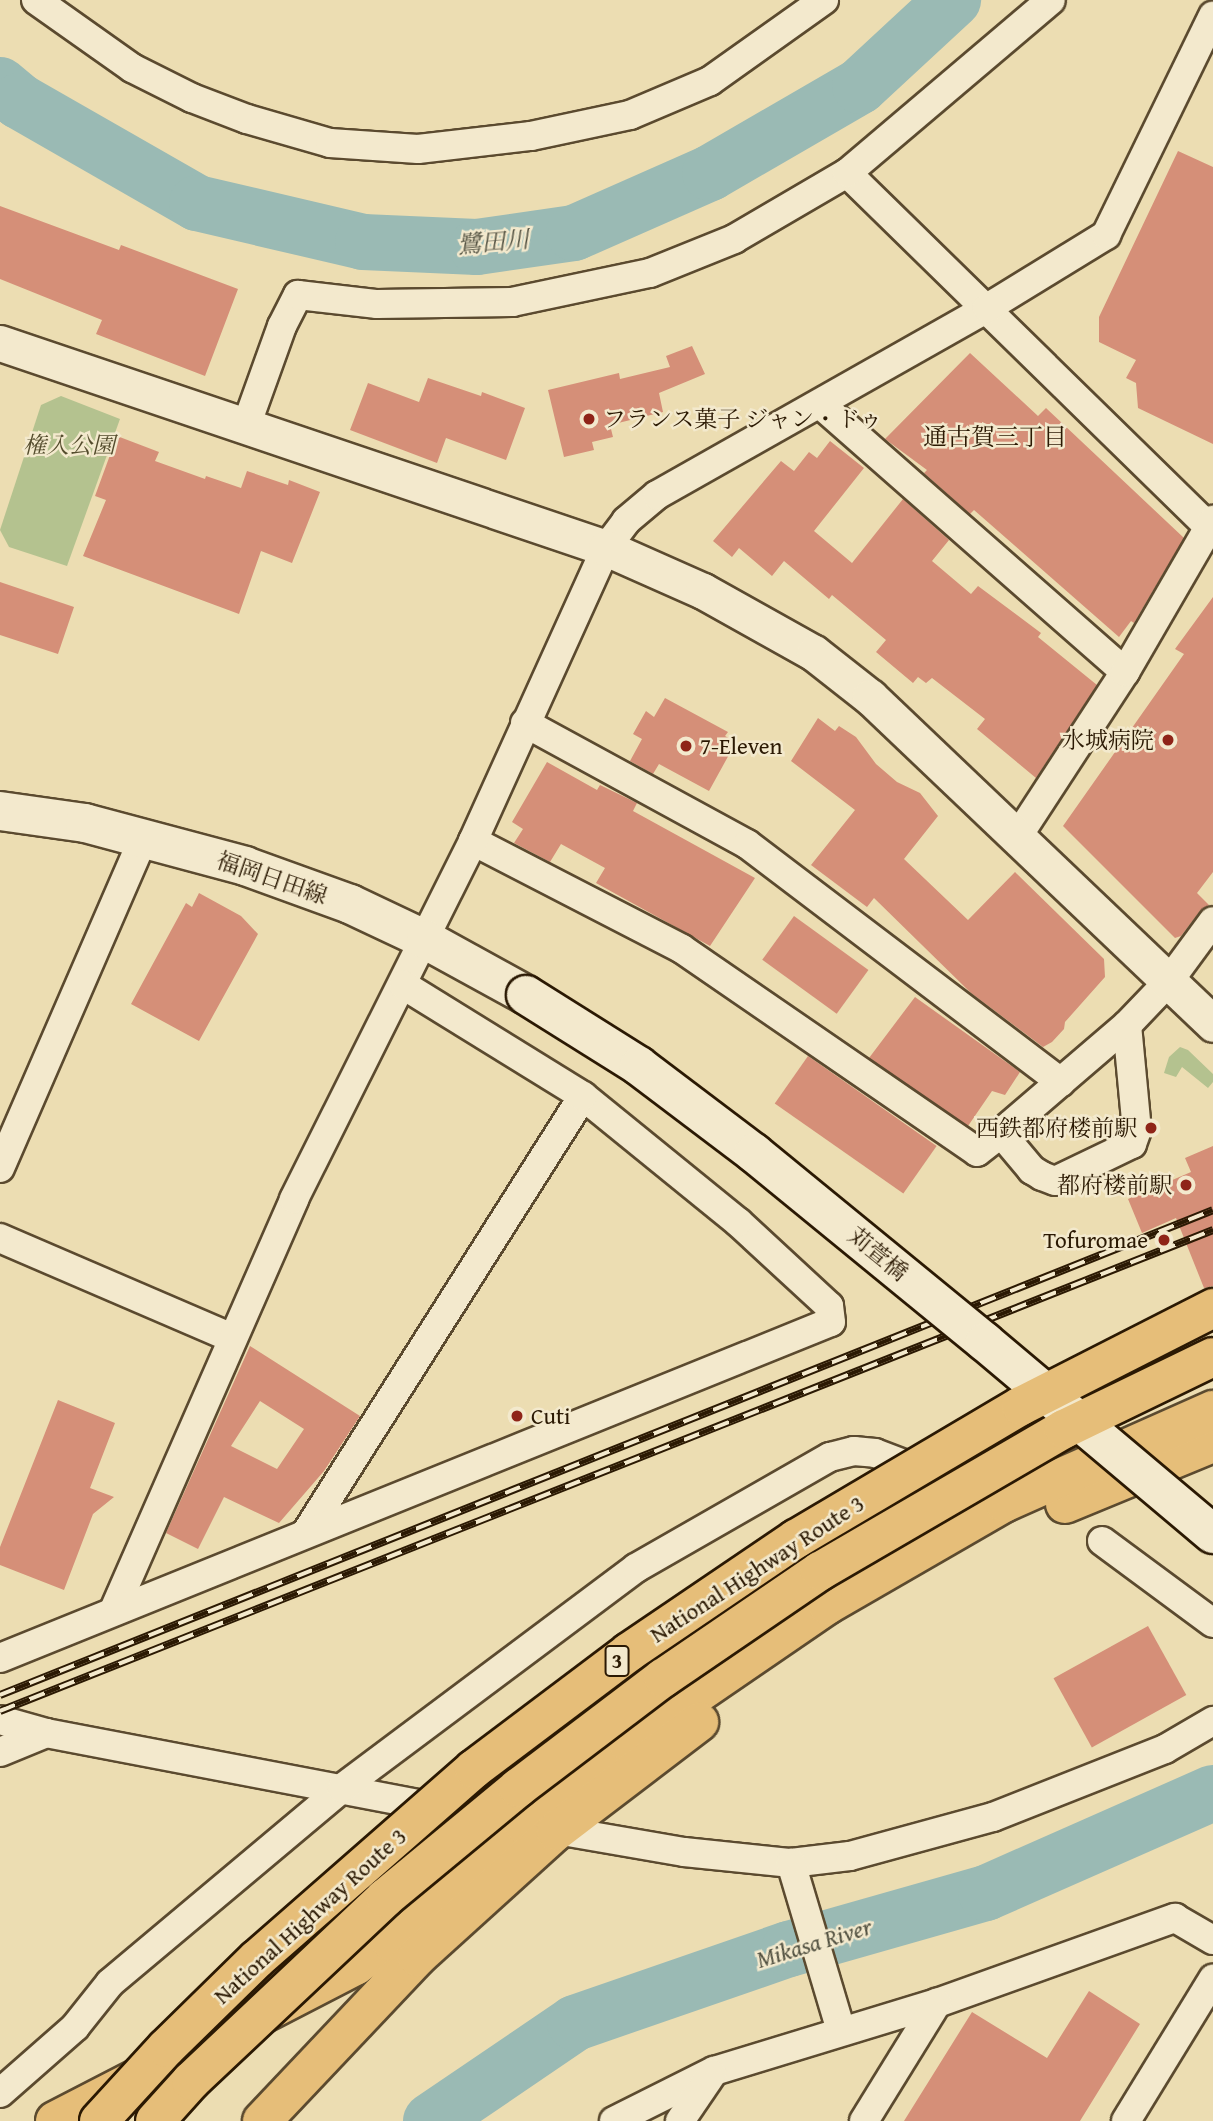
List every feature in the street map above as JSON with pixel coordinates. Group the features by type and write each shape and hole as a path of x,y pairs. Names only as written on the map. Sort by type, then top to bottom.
{"highway":[{"name":"National Highway Route 3","path":"99,2121 166,2048 257,1959 474,1769 629,1652 796,1539 1021,1406 1213,1308"},
{"name":"National Highway Route 3","path":"155,2121 191,2081 385,1898 518,1788 663,1678 820,1572 1041,1442 1213,1357"},
{"path":"262,2121 540,1827 627,1742 827,1605 1004,1503 1213,1410"},
{"path":"55,2121 355,1966 540,1827 747,1687 913,1580 1042,1513 1213,1443"}],"main road":[{"name":"福岡日田線","path":"0,811 85,823 245,866 323,895 426,940 527,995"},
{"name":"苅萱橋","path":"527,995 639,1066 754,1153 985,1342 1213,1534"}],"street":[{"path":"36,0 132,68 192,98 247,119 330,143 418,149 531,136 630,115 710,81 818,2"},
{"path":"246,426 282,326 298,295 377,304 512,302 650,273 734,239 847,173 1051,0"},
{"path":"114,1610 294,1199 426,940 606,548 626,521 657,495 987,308 1106,235 1213,16"},
{"path":"847,173 1212,526 1125,672 1018,836"},
{"path":"0,343 606,548 703,591 814,653 870,697 1213,1024"},
{"path":"820,404 1125,672"},
{"path":"525,723 747,844 1061,1082"},
{"path":"0,1168 6,1136 144,837"},
{"path":"473,841 682,949 977,1152 1127,1025 1169,981 1213,921"},
{"path":"0,1658 831,1322 829,1306 738,1222 583,1096 403,985"},
{"path":"1000,1133 1032,1170 1055,1181 1132,1144 1137,1130 1127,1025"},
{"path":"306,1533 583,1096"},
{"path":"0,1238 232,1338"},
{"path":"0,2093 75,2027 110,1983 342,1788 636,1569 830,1457 854,1451 875,1453 1004,1503"},
{"path":"1102,1541 1213,1623"},
{"path":"0,1720 46,1733 793,1872 993,1817 1165,1749 1213,1721"},
{"path":"0,1752 46,1733"},
{"path":"793,1872 841,2031"},
{"path":"614,2121 714,2071 937,2003 1175,1918 1213,1940"},
{"path":"1126,2121 1213,1979"},
{"path":"864,2121 937,2003"},
{"path":"680,2121 714,2071"}],"green space":[{"name":"権入公園","path":"61,396 120,419 67,566 9,547 0,530 41,405"},
{"path":"1180,1047 1188,1050 1213,1074 1213,1082 1208,1088 1182,1067 1176,1077 1164,1073 1169,1057"}],"building":[{"path":"1178,151 1213,167 1213,444 1138,408 1136,383 1126,378 1136,360 1099,342 1099,317"},
{"path":"0,206 119,250 121,245 238,289 205,376 96,334 102,320 0,279"},
{"name":"フランス菓子 ジャン・ドゥ","path":"692,346 705,374 659,393 663,412 610,425 613,437 592,442 594,450 564,457 548,390 619,373 620,379 670,367 666,356"},
{"path":"970,353 1038,416 1046,408 1184,538 1134,623 1131,621 1119,637 974,510 970,514 924,473 927,470 885,439"},
{"path":"428,378 481,396 482,392 525,408 506,460 446,438 437,463 350,430 368,383 419,402"},
{"path":"117,436 159,452 155,461 205,479 206,476 241,488 247,471 288,485 289,480 320,492 292,563 261,551 239,614 83,556 106,500 95,496"},
{"path":"830,441 864,468 814,531 852,563 903,499 949,540 932,561 971,594 978,586 1041,633 1038,637 1097,685 1036,778 977,729 985,719 932,678 926,683 918,677 913,683 876,652 886,640 832,595 829,599 784,561 772,576 739,548 732,557 713,541 781,461 794,471 809,452 817,458"},
{"path":"0,582 74,607 58,654 0,635"},
{"path":"1213,597 1213,872 1197,893 1209,905 1200,911 1181,936 1175,938 1063,826 1184,654 1175,649"},
{"name":"7-Eleven","path":"665,698 728,732 725,736 736,742 709,791 659,764 653,774 630,761 642,739 633,734 646,711 654,717"},
{"path":"818,718 835,731 839,726 856,737 876,764 897,782 920,793 938,816 904,859 968,920 1015,872 1104,959 1105,977 1065,1022 1064,1029 1052,1042 1043,1047 971,993 874,898 867,907 811,865 855,810 791,761"},
{"path":"547,762 597,790 600,785 637,803 633,811 755,878 710,946 596,883 605,868 561,844 550,862 514,843 523,829 512,822"},
{"path":"199,893 241,916 258,934 199,1041 131,1004 186,903 192,907"},
{"path":"794,916 868,970 837,1014 762,960"},
{"path":"915,997 1020,1072 1005,1095 992,1091 968,1126 869,1058"},
{"path":"808,1056 937,1146 903,1194 775,1104"},
{"name":"都府楼前駅","path":"1213,1146 1213,1286 1204,1288 1176,1218 1142,1233 1128,1199 1191,1172 1185,1158"},
{"path":"250,1346 360,1416 324,1471 279,1523 224,1497 198,1549 166,1533","holes":["260,1401 304,1429 277,1469 231,1446"]},
{"path":"58,1400 115,1423 90,1488 114,1497 93,1514 64,1590 0,1565 0,1547"},
{"path":"1148,1626 1186,1695 1092,1747 1054,1678"},
{"path":"1089,1991 1140,2024 1080,2121 904,2121 972,2012 1047,2058"}],"waterway":[{"name":"鷺田川","path":"0,85 19,101 197,203 363,242 477,247 574,233 710,173 860,86 953,0"},
{"name":"Mikasa River","path":"431,2121 575,2023 789,1949 986,1893 1213,1793"}],"railway":[{"path":"0,1695 1213,1210"},
{"path":"0,1711 1213,1230"}],"place":[{"name":"フランス菓子 ジャン・ドゥ","path":"589,419"},
{"name":"水城病院","path":"1168,740"},
{"name":"7-Eleven","path":"686,746"},
{"name":"西鉄都府楼前駅","path":"1151,1128"},
{"name":"都府楼前駅","path":"1186,1185"},
{"name":"Tofuromae","path":"1164,1240"},
{"name":"Cuti","path":"517,1416"}],"district":[{"name":"通古賀三丁目","path":"995,437"}]}
